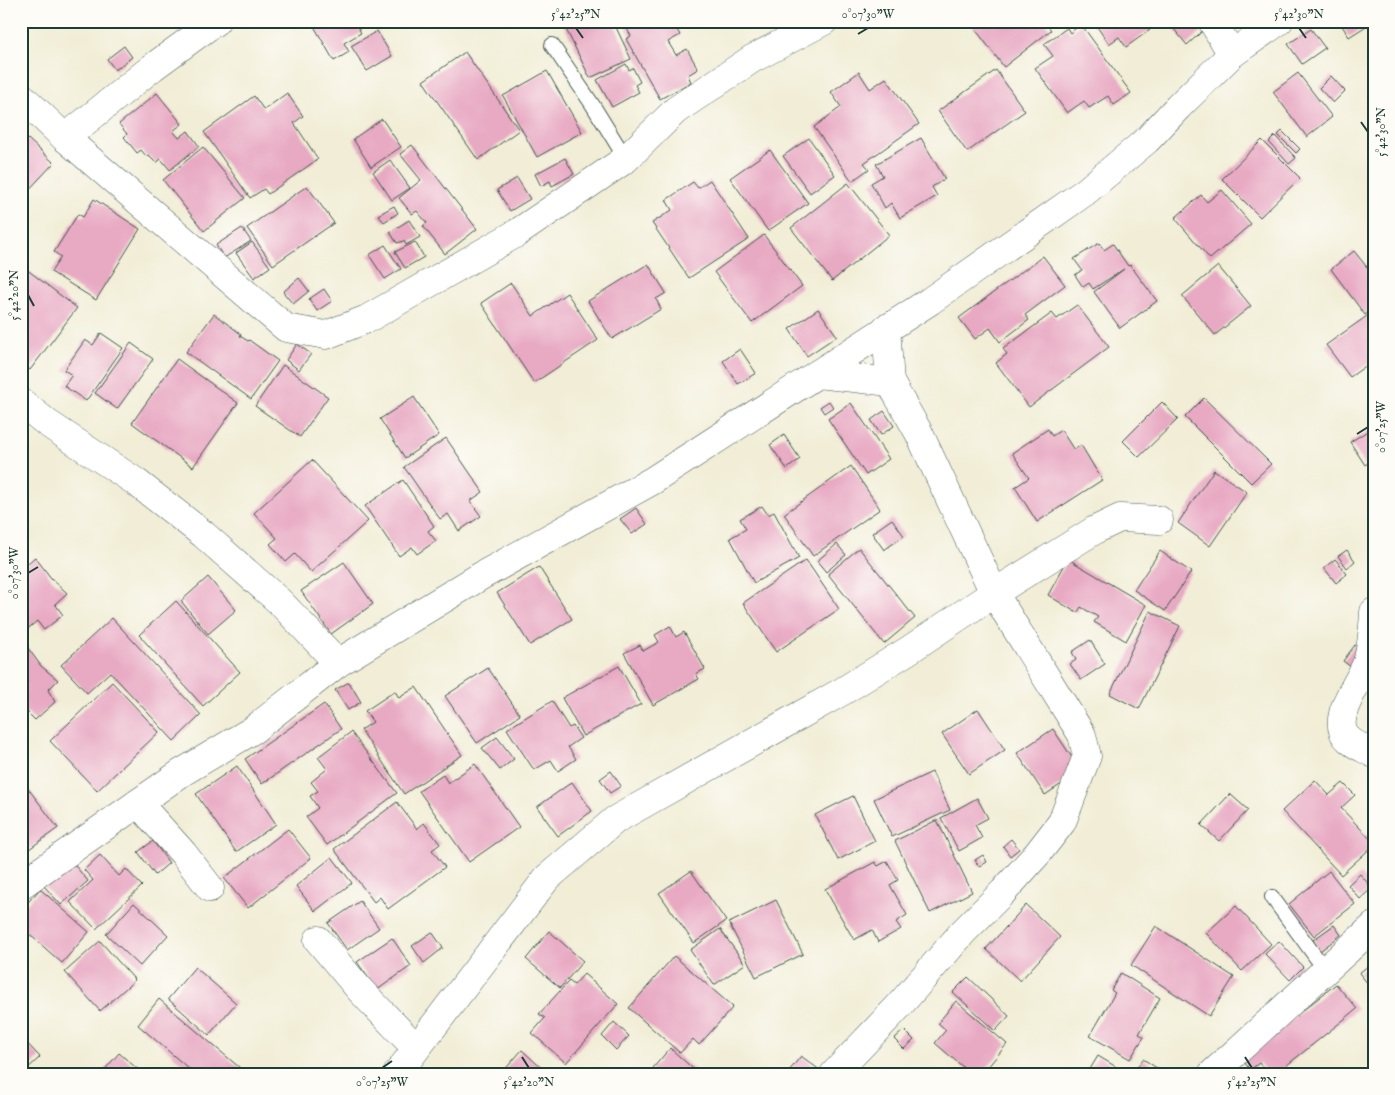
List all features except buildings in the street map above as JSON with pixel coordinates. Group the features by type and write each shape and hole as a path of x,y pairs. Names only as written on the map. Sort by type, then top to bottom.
{"street":[{"path":"65,138 152,67 216,21"},
{"path":"24,103 286,328 326,335 367,319 517,233 626,160 676,110 752,59 824,21"},
{"path":"1212,21 1232,54"},
{"path":"21,885 181,773 254,730 338,663 480,576 652,481 930,301 1085,192 1147,140 1178,106 1232,54 1279,21"},
{"path":"834,1074 898,1007 963,932 1038,853 1062,822 1087,756 1082,735 994,593 920,433 890,382 886,328"},
{"path":"817,374 890,382"},
{"path":"21,402 47,423 136,482 203,534 280,602 338,663"},
{"path":"397,1074 547,878 614,820 843,691 1095,530 1120,518 1159,520"},
{"path":"1374,612 1373,635 1367,662 1342,714 1343,731 1349,740 1374,754"},
{"path":"138,803 210,888"},
{"path":"1212,1074 1374,926"},
{"path":"318,940 360,990 416,1048"}],"lane":[{"path":"552,45 592,104 626,160"},
{"path":"1272,897 1326,971"}]}
